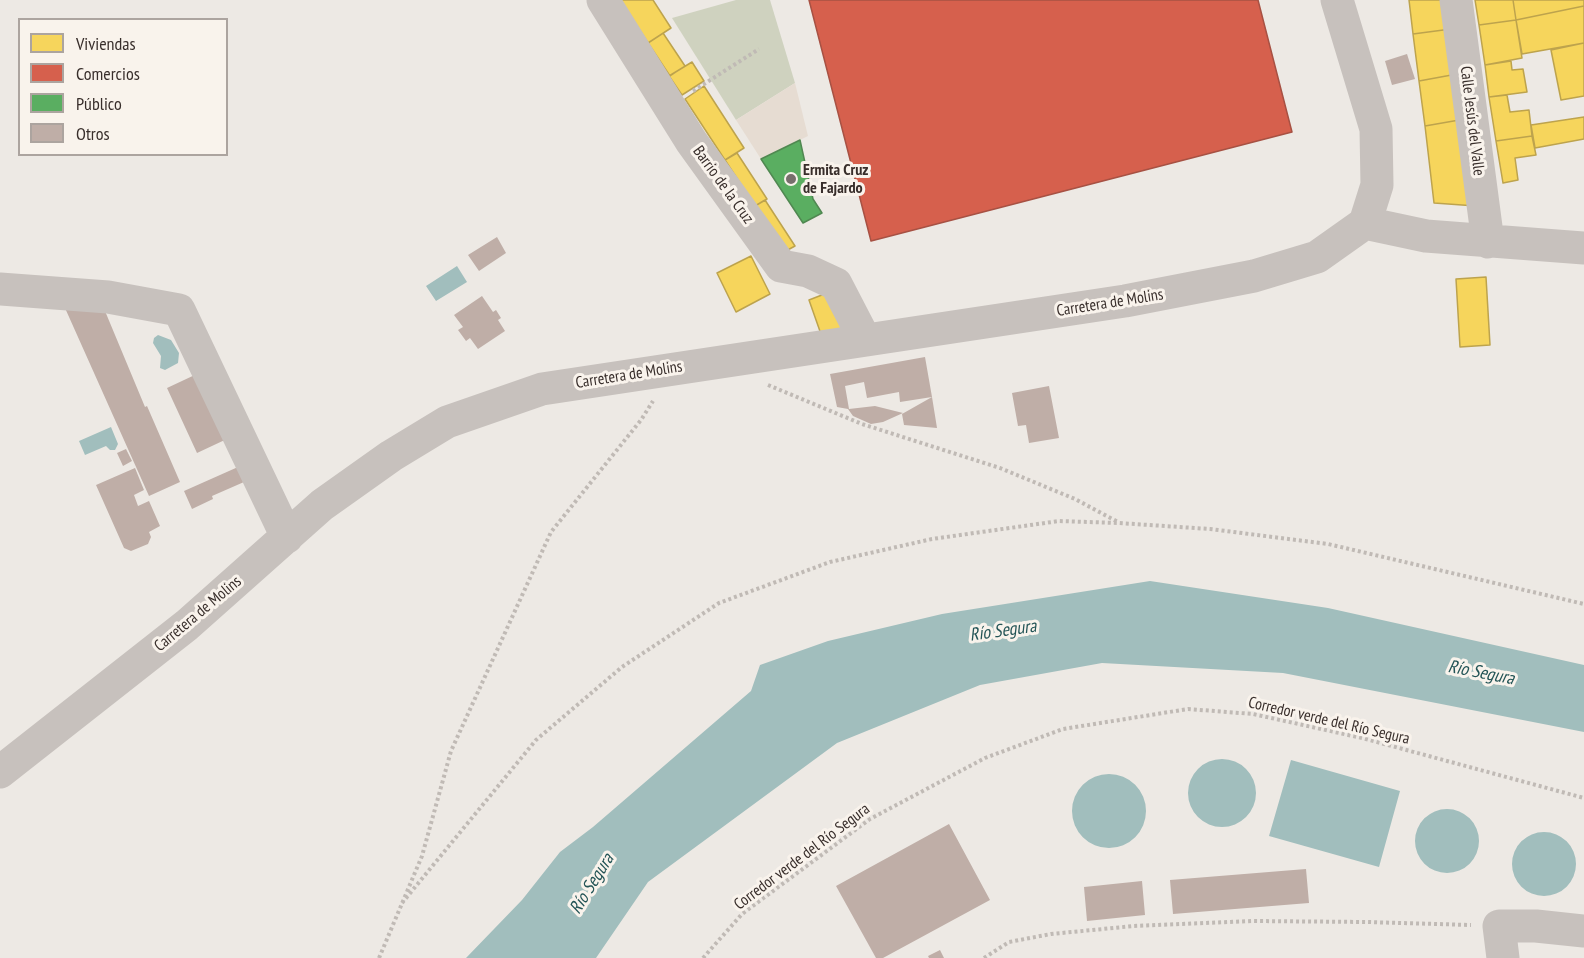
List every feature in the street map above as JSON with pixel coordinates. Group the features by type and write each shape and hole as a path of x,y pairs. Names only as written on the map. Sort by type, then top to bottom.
{"street":[{"name":"Barrio de la Cruz","path":"603,0 691,141 781,266 808,271 836,284 865,340"},
{"path":"1337,0 1376,129 1377,184 1365,223 1426,236 1584,248"},
{"name":"Calle Jesús del Valle","path":"1456,0 1488,242"},
{"name":"Carretera de Molins","path":"0,772 187,625 322,505 391,456 447,422 542,389 1125,301 1254,276 1317,257 1365,223"},
{"path":"0,289 108,297 179,310 287,537"},
{"path":"1503,958 1499,926 1536,926 1584,931"}],"path":[{"path":"669,106 759,49"},
{"path":"738,359 771,387 862,424 1000,468 1075,499 1119,522"},
{"path":"379,958 422,856 451,751 551,532 641,420 675,369"},
{"path":"402,903 536,740 622,667 719,603 830,562 932,538 1059,521 1119,522 1210,529 1328,544 1584,604"},
{"name":"Corredor verde del Río Segura","path":"703,958 742,915 870,819 985,758 1063,729 1188,710 1253,714 1362,738 1584,798"},
{"path":"984,958 1009,942 1051,934 1134,926 1252,921 1499,926"}],"green space":[{"path":"736,0 770,0 795,83 736,120 672,18"}],"shaded area":[{"path":"795,83 808,136 761,159 736,120"}],"water":[{"path":"457,266 467,282 436,301 426,286"},
{"path":"158,335 171,340 179,353 178,363 165,370 160,368 161,356 153,343 154,338"},
{"path":"111,427 118,444 115,450 110,450 106,446 85,455 79,441"},
{"name":"Río Segura","path":"1150,581 1328,608 1584,665 1584,732 1283,673 1102,663 980,685 837,743 648,882 596,958 466,958 522,900 560,852 593,827 751,691 760,665 828,641 942,614"},
{"path":"1222,759 1235,762 1246,769 1253,780 1256,793 1253,806 1246,817 1235,824 1222,827 1209,824 1198,817 1191,806 1188,793 1191,780 1198,769 1209,762"},
{"path":"1291,760 1400,791 1379,867 1269,836"},
{"path":"1109,774 1123,777 1135,785 1143,797 1146,811 1143,825 1135,837 1123,845 1109,848 1095,845 1083,837 1075,825 1072,811 1075,797 1083,785 1095,777"},
{"path":"1447,809 1465,815 1473,823 1479,841 1473,859 1465,867 1447,873 1429,867 1421,859 1415,841 1421,823 1429,815"},
{"path":"1544,832 1562,838 1570,846 1576,864 1570,882 1562,890 1544,896 1526,890 1518,882 1512,864 1518,846 1526,838"}],"building: Viviendas":[{"path":"620,0 653,0 671,28 648,43"},
{"path":"1409,0 1447,0 1451,29 1413,34"},
{"path":"1475,0 1513,0 1516,20 1479,25"},
{"path":"1513,0 1584,0 1584,6 1516,20"},
{"path":"1584,6 1584,43 1522,54 1516,20"},
{"path":"1516,20 1522,58 1485,65 1479,25"},
{"path":"1451,29 1457,74 1419,81 1413,34"},
{"path":"663,33 685,66 670,76 648,43"},
{"path":"1584,43 1584,96 1561,100 1551,50"},
{"path":"1511,61 1512,70 1523,69 1527,92 1489,97 1485,65"},
{"path":"692,62 704,81 682,95 669,76"},
{"path":"1457,74 1465,119 1425,126 1419,81"},
{"path":"704,86 744,148 725,160 685,99"},
{"path":"1507,95 1510,112 1529,110 1532,136 1496,141 1489,97"},
{"path":"1584,117 1584,139 1535,148 1531,125"},
{"path":"1465,119 1476,206 1434,203 1425,126"},
{"path":"1532,136 1536,155 1515,158 1518,180 1503,183 1496,141"},
{"path":"737,153 767,199 755,206 725,160"},
{"path":"765,200 795,246 784,252 755,206"},
{"path":"751,256 770,294 736,312 717,273"},
{"path":"1486,277 1490,345 1460,347 1456,279"},
{"path":"827,293 844,329 822,337 809,300"}],"building: Comercios":[{"path":"809,0 1258,0 1292,132 871,241"}],"building: Público":[{"name":"Ermita Cruz de Fajardo","path":"800,140 813,199 822,213 803,223 761,159"}],"building: Otros":[{"path":"1407,54 1415,79 1392,85 1385,61"},
{"path":"497,237 506,253 479,271 468,255"},
{"path":"482,296 493,312 496,310 501,318 498,320 505,331 478,349 470,338 466,341 458,330 463,327 454,315"},
{"path":"65,308 105,311 145,407 147,406 180,482 149,496"},
{"path":"925,357 932,397 900,402 899,392 867,398 864,382 845,386 849,409 875,406 903,413 883,422 871,424 853,416 848,409 837,407 830,374"},
{"path":"199,373 229,438 197,453 167,388"},
{"path":"1049,386 1059,438 1029,443 1026,425 1018,426 1012,393"},
{"path":"932,397 937,428 904,425 902,414"},
{"path":"126,449 132,461 123,466 117,453"},
{"path":"238,467 244,482 212,496 213,499 192,509 184,491"},
{"path":"135,468 144,490 134,495 138,506 149,501 160,526 149,532 151,537 148,544 131,551 124,548 96,485"},
{"path":"949,824 990,900 883,958 876,958 836,886"},
{"path":"1306,869 1309,903 1173,914 1170,880"},
{"path":"1142,881 1145,915 1087,921 1084,887"},
{"path":"940,950 944,958 929,958 928,956"}],"place":[{"name":"Ermita Cruz de Fajardo","path":"791,179"}]}
